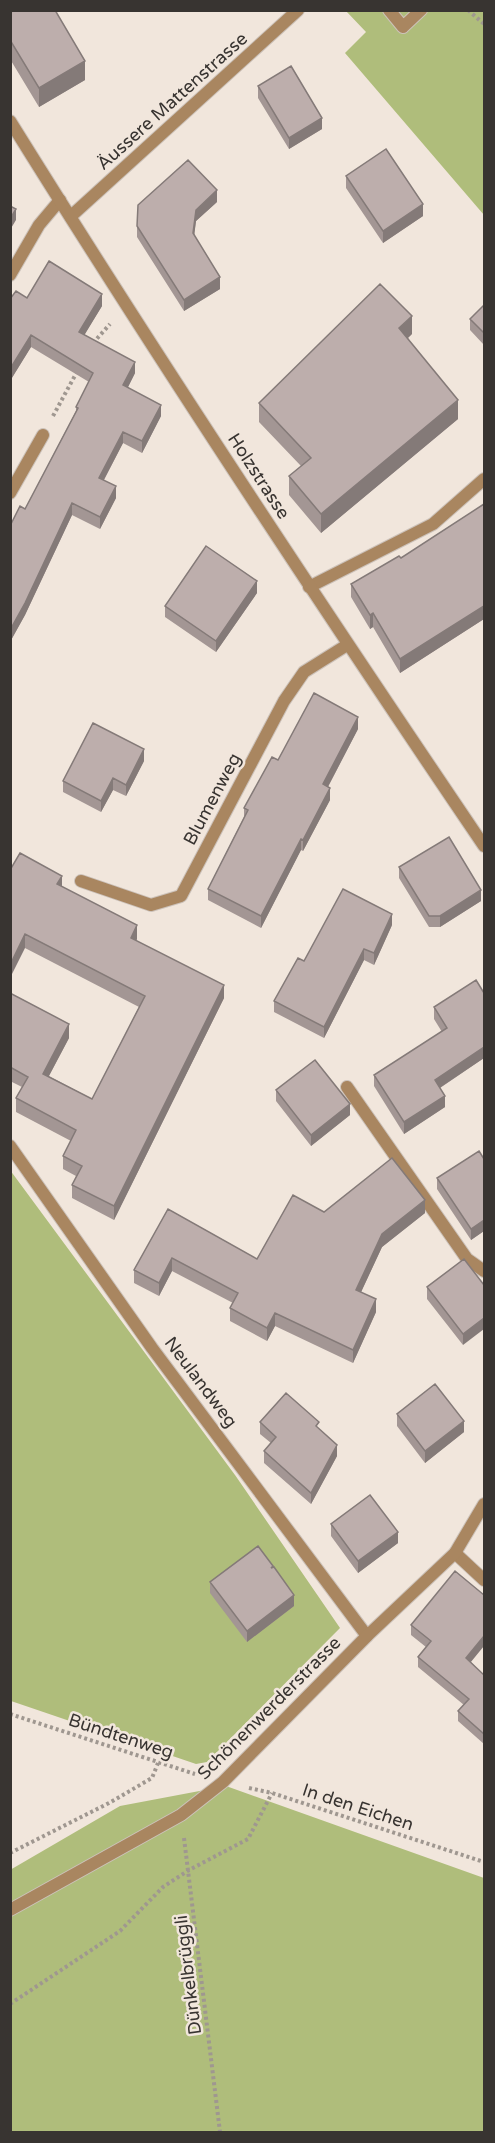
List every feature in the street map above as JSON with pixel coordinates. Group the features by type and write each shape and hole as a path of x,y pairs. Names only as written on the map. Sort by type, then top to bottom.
{"street":[{"name":"Äussere Mattenstrasse","path":"70,217 298,10"},
{"path":"388,10 403,27 421,10"},
{"name":"Holzstrasse","path":"10,121 309,587 484,846"},
{"path":"10,275 39,225 60,201"},
{"path":"10,493 43,435"},
{"path":"309,587 433,524 484,479"},
{"name":"Blumenweg","path":"81,881 151,904 181,896 304,672 347,645"},
{"path":"347,1087 467,1259 484,1271"},
{"name":"Neulandweg","path":"10,1146 152,1348 368,1636"},
{"name":"Schönenwerderstrasse","path":"10,1910 180,1815 223,1782 454,1553 484,1504"},
{"path":"454,1553 484,1580"}],"path":[{"path":"468,10 484,24"},
{"path":"92,344 127,305"},
{"path":"43,435 81,364"},
{"name":"Bündtenweg","path":"10,1714 158,1764 223,1782"},
{"path":"10,1853 109,1803 152,1778 158,1764"},
{"name":"In den Eichen","path":"223,1782 272,1793 484,1862"},
{"path":"10,2004 120,1931 163,1887 189,1870 248,1839 272,1793"},
{"name":"Dünkelbrüggli","path":"180,1815 189,1870 220,2133"}],"green space":[{"path":"346,11 484,11 484,215 345,53 366,32"},
{"path":"10,1170 235,1475 340,1628 207,1762 196,1764 11,1701"},
{"path":"226,1786 484,1878 484,2132 11,2132 10,1870 120,1806"}],"building":[{"path":"14,10 55,10 85,61 39,88 10,40 10,13"},
{"path":"291,66 322,118 289,138 258,86"},
{"path":"386,149 423,204 383,231 346,176"},
{"path":"188,160 217,190 196,210 193,233 220,277 184,300 137,226 138,205"},
{"path":"10,206 16,209 10,219"},
{"path":"49,261 102,294 79,332 135,362 123,385 161,405 142,441 123,432 99,478 116,486 100,517 72,503 10,630 10,526 20,506 25,509 78,408 76,407 93,373 31,335 10,369 10,299 16,291 27,298"},
{"path":"380,284 412,316 399,328 458,400 321,514 289,476 311,458 259,403"},
{"path":"484,305 484,333 470,319"},
{"path":"484,504 484,606 400,659 373,613 370,615 351,584 399,556 401,558"},
{"path":"206,546 257,581 216,641 165,606"},
{"path":"314,693 358,717 323,784 330,788 261,916 208,889 248,810 244,808 272,757 278,760"},
{"path":"93,723 144,749 126,785 113,778 101,801 63,781"},
{"path":"449,837 481,890 440,916 429,916 399,867"},
{"path":"20,853 62,876 57,884 137,925 131,938 224,985 114,1206 72,1185 82,1166 63,1156 76,1130 16,1098 28,1077 10,1067 10,993 69,1024 43,1074 92,1099 145,996 25,934 10,965 10,870"},
{"path":"343,889 392,914 374,953 364,949 324,1027 274,1001 298,958 304,961"},
{"path":"476,980 484,993 484,1047 435,1080 445,1096 404,1122 374,1075 447,1028 434,1007"},
{"path":"315,1060 350,1104 311,1135 276,1090"},
{"path":"479,1151 484,1159 484,1220 471,1229 437,1178"},
{"path":"392,1158 425,1200 382,1234 356,1290 376,1299 353,1350 275,1313 267,1328 230,1308 238,1293 172,1258 159,1283 134,1270 168,1209 257,1259 293,1195 324,1212"},
{"path":"464,1259 484,1285 484,1318 463,1334 427,1287"},
{"path":"435,1384 464,1421 425,1451 397,1414"},
{"path":"286,1393 319,1422 316,1426 337,1445 311,1493 264,1451 276,1437 260,1422"},
{"path":"370,1495 398,1532 358,1561 331,1524"},
{"path":"258,1546 273,1566 271,1568 274,1567 294,1595 247,1631 210,1582"},
{"path":"455,1571 484,1595 484,1636 466,1658 484,1675 484,1734 458,1711 469,1699 418,1657 431,1641 411,1625"}]}
